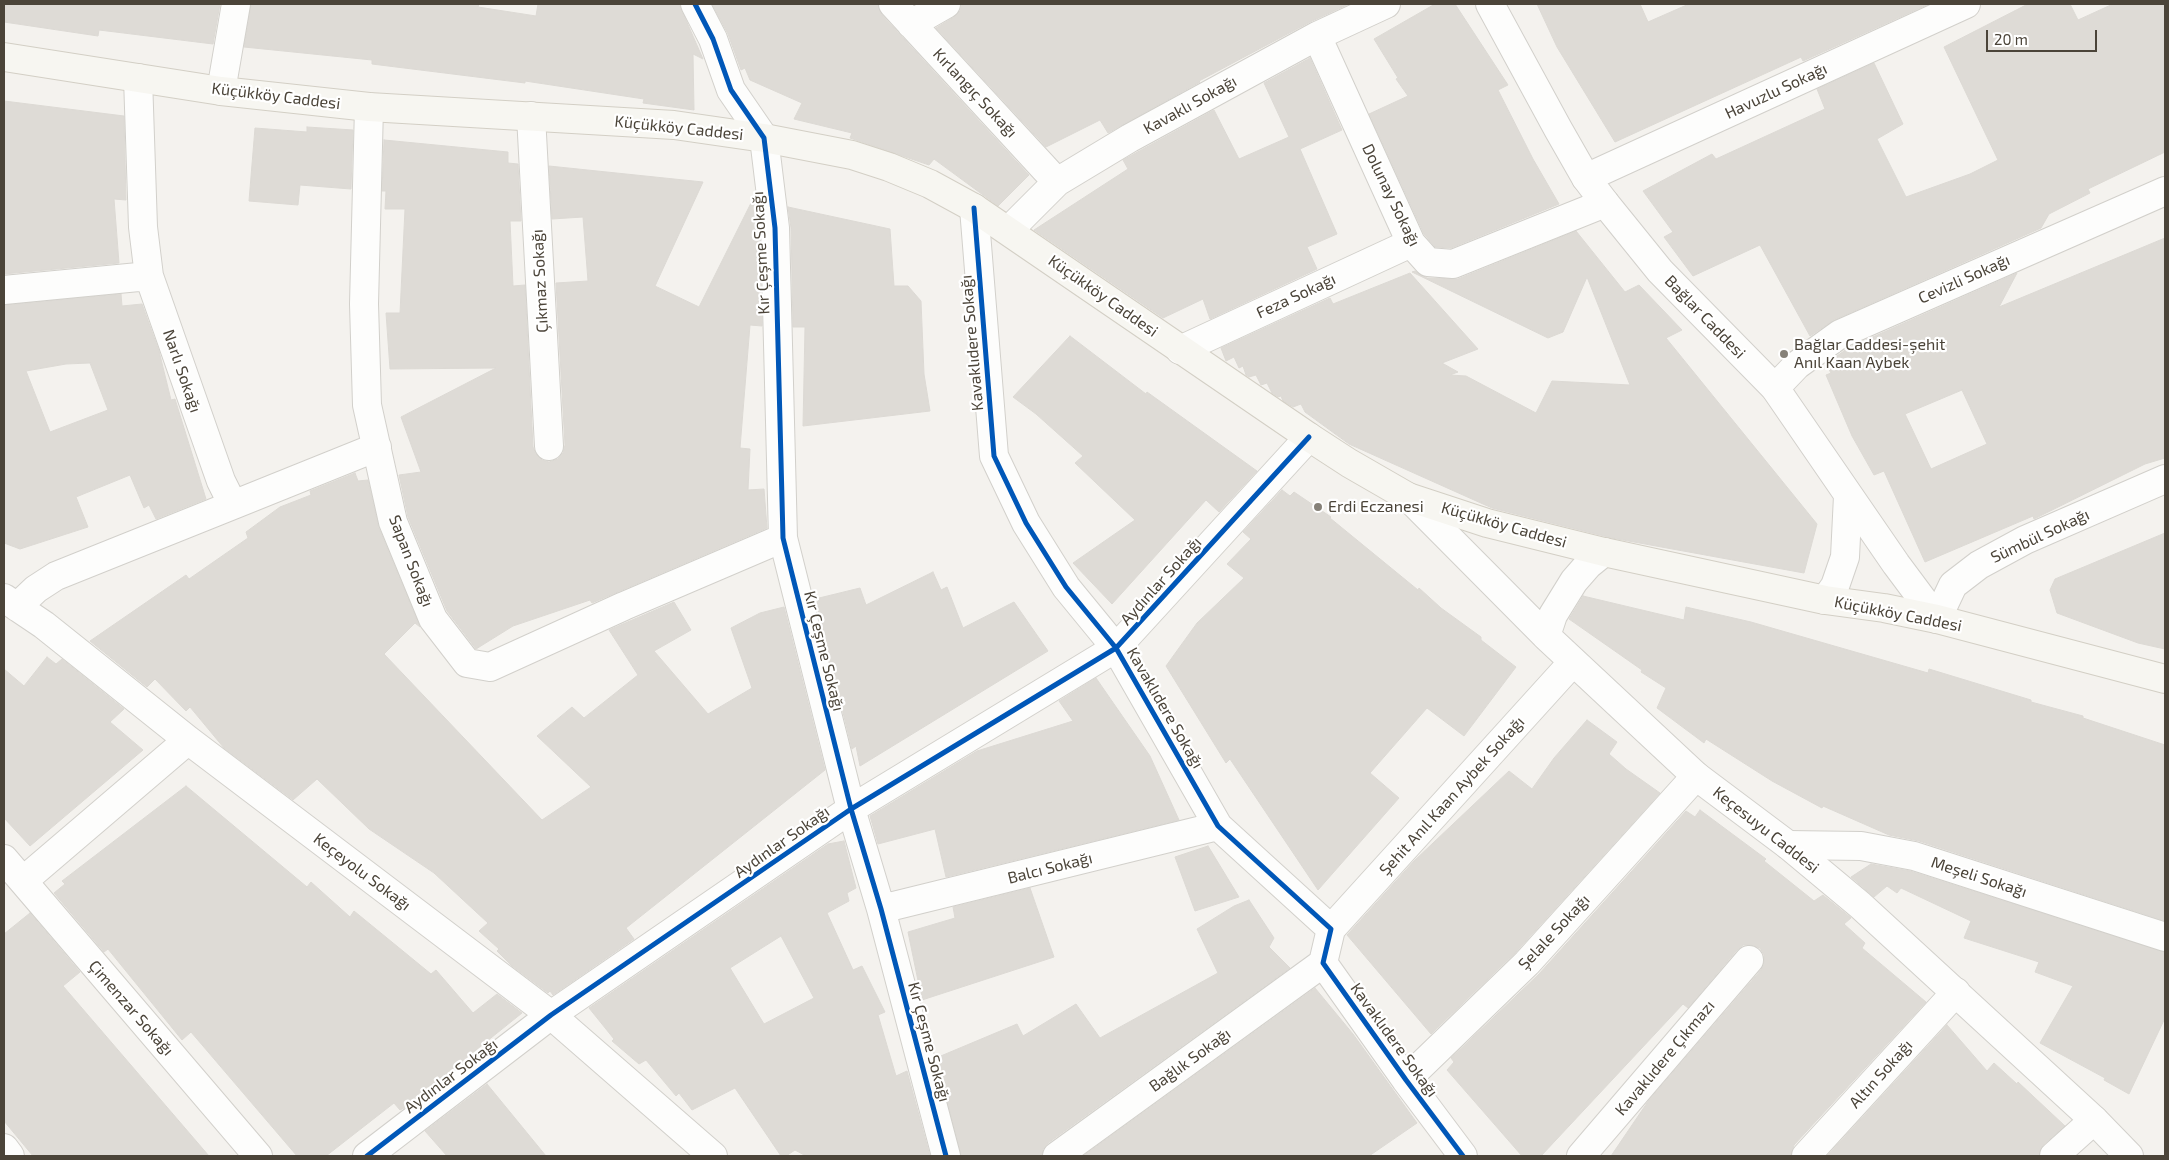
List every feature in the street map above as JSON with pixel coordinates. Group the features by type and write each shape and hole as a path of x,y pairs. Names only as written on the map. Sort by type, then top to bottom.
{"main road":[{"name":"Küçükköy Caddesi","path":"4,57 222,91 369,107 674,125 764,138 852,155 889,167 930,184 974,208 1009,230 1180,350 1309,437 1349,463 1408,496 1487,523 1604,552 1825,600 1884,608 1937,619 2165,679"}],"street":[{"path":"222,91 236,4"},
{"path":"695,4 713,39 731,90 764,138"},
{"name":"Kırlangıç Sokağı","path":"893,4 1057,182"},
{"path":"911,24 946,4"},
{"name":"Kavaklı Sokağı","path":"1009,230 1057,182 1130,138 1317,36 1386,4"},
{"name":"Bağlar Caddesi","path":"1490,4 1586,178 1660,271 1775,388 1848,496 1937,619"},
{"name":"Havuzlu Sokağı","path":"1586,178 1966,4"},
{"name":"Dolunay Sokağı","path":"1317,36 1411,243 1428,262 1453,264 1605,203"},
{"name":"Narlı Sokağı","path":"138,78 144,227 149,276 221,481 233,505"},
{"name":"Sapan Sokağı","path":"369,107 364,304 368,405 393,522 433,619 467,663 490,667 624,606 783,538"},
{"name":"Çıkmaz Sokağı","path":"531,116 549,446"},
{"name":"Kır Çeşme Sokağı","path":"764,138 775,228 783,538 851,809 881,910 946,1156"},
{"name":"Cevizli Sokağı","path":"1775,388 1798,364 1840,334 2165,191"},
{"name":"Kavaklıdere Sokağı","path":"974,208 994,456 1026,523 1066,587 1116,648 1218,826 1331,930"},
{"name":"Feza Sokağı","path":"1180,350 1411,243"},
{"path":"4,290 149,276"},
{"name":"Aydınlar Sokağı","path":"367,1156 551,1015 851,809 1116,648 1309,437"},
{"path":"10,603 56,576 377,447"},
{"name":"Sümbül Sokağı","path":"1937,619 1953,585 1979,565 2025,540 2165,479"},
{"name":"Keçesuyu Caddesi","path":"1408,496 1546,636 1696,776 1788,845 1860,905 2094,1120 2130,1156"},
{"path":"1825,600 1835,586 1845,557 1848,496"},
{"path":"1546,636 1553,615 1574,581 1588,565 1604,552"},
{"name":"Keçeyolu Sokağı","path":"10,603 44,625 188,740 551,1015 713,1156"},
{"name":"Şehit Anıl Kaan Aybek Sokağı","path":"1331,930 1573,662"},
{"path":"22,881 188,740"},
{"name":"Şelale Sokağı","path":"1406,1080 1527,962 1696,776"},
{"name":"Balcı Sokağı","path":"881,910 1218,826"},
{"name":"Meşeli Sokağı","path":"1788,845 1861,846 1914,856 2165,937"},
{"name":"Çimenzar Sokağı","path":"4,859 258,1156"},
{"path":"1323,963 1331,930"},
{"name":"Kavaklıdere Çıkmazı","path":"1581,1156 1749,960"},
{"name":"Kavaklıdere Sokağı","path":"1323,963 1406,1080 1463,1156"},
{"name":"Bağlık Sokağı","path":"1057,1156 1323,963"},
{"name":"Altın Sokağı","path":"1806,1156 1956,992"},
{"path":"2054,1156 2094,1120"},
{"path":"4,1148 10,1156"}],"building":[{"path":"4,4 220,4 213,44 99,30 98,36 4,22"},
{"path":"251,4 479,4 478,7 536,16 538,4 679,4 703,59 693,54 694,110 643,103 644,99 525,81 525,83 372,64 372,60 244,47"},
{"path":"712,4 878,4 882,15 1029,175 998,206 934,159 929,165 850,138 852,133 794,119 802,103 750,80 745,68 741,70 728,34"},
{"path":"962,4 1349,4 1310,22 1199,81 1108,133 1100,120 1046,147 936,28 954,17 960,11"},
{"path":"1435,4 1455,4 1508,85 1498,90 1533,159 1559,204 1451,248 1435,247 1424,234 1369,114 1408,96 1396,79 1398,78 1374,39"},
{"path":"1537,4 1640,4 1648,22 1689,4 1929,4 1803,61 1801,57 1615,142 1557,47"},
{"path":"2028,4 2070,4 2078,20 2113,4 2165,4 2165,152 2088,189 2090,193 2049,214 2041,228 1834,320 1810,336 1760,245 1693,276 1664,237 1673,232 1643,191 1712,154 1716,159 1825,109 1817,89 1874,63 1903,124 1877,139 1906,197 1970,174 1998,160 1944,47"},
{"path":"1310,58 1342,130 1300,149 1337,234 1307,247 1317,269 1210,319 1203,299 1163,318 1034,230 1128,169 1123,160 1214,110 1239,159 1289,137 1264,83"},
{"path":"4,101 124,116 126,200 114,199 119,263 4,274"},
{"path":"307,127 353,130 351,189 300,185 298,205 249,201 255,128 307,132"},
{"path":"384,140 508,152 508,163 518,164 521,221 510,221 513,286 525,285 533,447 536,454 542,460 549,462 558,459 563,453 565,445 556,283 588,281 583,217 552,219 549,166 703,182 655,286 699,307 753,199 756,200 759,229 762,326 750,325 740,448 750,449 748,490 764,489 767,528 592,603 590,600 513,626 476,649 447,611 408,517 399,475 421,472 401,417 496,368 390,369 386,313 400,313 405,209 385,209 386,191 382,191"},
{"path":"788,207 890,229 894,286 908,286 921,301 924,374 930,411 803,426 805,327 793,327 791,228"},
{"path":"1576,231 1625,292 1639,285 1682,330 1666,338 1817,524 1804,573 1612,538 1492,508 1349,444 1305,412 1301,404 1293,407 1283,401 1281,396 1278,397 1272,393 1267,383 1261,385 1256,375 1249,377 1246,375 1243,366 1239,368 1234,357 1226,361 1221,348 1330,298 1333,304 1410,273 1478,349 1442,363 1458,372 1450,375 1466,376 1536,413 1552,381 1630,385 1587,277 1563,332 1548,338 1412,272 1415,271 1427,278 1458,279"},
{"path":"2165,238 2165,458 2145,464 2034,519 2033,516 1925,562 1884,471 1874,475 1852,436 1826,375 1831,373 1826,364 1848,348 2017,273 1999,307","holes":["1962,390 1987,444 1931,469 1905,414"]},
{"path":"121,294 122,306 142,304 159,351 171,400 175,399 206,499 156,519 149,505 144,508 130,475 76,497 88,527 20,549 4,543 4,305","holes":["90,363 108,410 50,432 26,371 66,364"]},
{"path":"1070,336 1146,394 1147,392 1257,471 1219,512 1206,500 1112,604 1073,563 1135,520 1075,463 1083,456 1036,414 1013,397"},
{"path":"355,473 358,481 368,480 379,528 420,627 415,623 384,654 542,820 591,787 537,736 572,707 584,718 638,675 609,630 674,602 691,630 654,651 708,714 752,688 731,628 760,613 784,607 825,770 626,928 634,939 553,995 550,991 548,993 512,966 497,951 499,949 479,931 488,923 434,873 369,829 317,779 293,800 224,748 190,707 186,711 155,679 147,687 90,641 186,575 189,579 248,538 246,532 280,507 311,495 310,491"},
{"path":"1282,490 1290,496 1294,492 1331,517 1418,590 1419,588 1441,608 1481,637 1481,640 1516,667 1464,736 1427,708 1370,773 1399,798 1318,890 1230,759 1226,763 1166,666 1197,623 1244,578 1227,564 1251,539 1243,532"},
{"path":"2165,533 2165,649 2138,643 2057,613 2050,590 2055,579"},
{"path":"933,572 941,590 947,587 963,628 1014,602 1048,651 860,766 856,746 852,749 815,599 860,588 866,605"},
{"path":"1583,596 1684,620 1686,607 1751,622 1928,673 1929,669 2031,700 2031,702 2083,716 2083,718 2165,745 2165,921 1919,841 1889,835 1823,806 1822,808 1772,781 1706,739 1704,743 1657,708 1666,688 1569,619"},
{"path":"47,657 56,664 62,659 124,709 110,722 143,750 30,846 4,818 4,669 24,686"},
{"path":"1096,678 1150,756 1179,820 946,877 935,829 878,844 870,816 977,751 1073,721 1059,701"},
{"path":"1587,720 1617,742 1609,754 1626,769 1660,793 1516,952 1431,1034 1347,935 1414,861 1509,771 1532,789 1554,758"},
{"path":"186,786 307,887 311,882 350,917 354,911 431,974 436,970 473,1013 497,994 522,1013 466,1058 467,1060 404,1108 400,1110 394,1103 326,1156 297,1156 191,1032 182,1040 108,949 104,952 54,893 65,884 62,881"},
{"path":"1700,810 1766,859 1764,861 1814,901 1823,895 1850,917 1844,924 1865,943 1862,948 1926,1002 1794,1145 1791,1156 1611,1156 1649,1100 1761,970 1764,955 1760,948 1743,945 1688,1008 1683,1004 1541,1156 1522,1156 1447,1070 1454,1062 1451,1058 1539,974 1686,811 1695,817"},
{"path":"844,841 856,888 847,893 849,901 827,913 853,970 862,966 885,1012 878,1015 896,1076 907,1071 930,1156 806,1156 795,1150 786,1156 781,1156 735,1088 692,1110 679,1093 676,1096 646,1060 639,1064 612,1041 614,1039 589,1008 828,844","holes":["781,936 814,998 764,1024 730,968"]},
{"path":"1208,846 1239,897 1195,911 1175,857"},
{"path":"1871,864 1910,871 2165,952 2165,1018 2129,1094 2104,1080 2105,1078 2040,1043 2073,986 2035,972 2039,962 1964,938 1971,921 1901,888 1897,893 1887,886 1874,897 1851,877"},
{"path":"1030,888 1054,957 922,1000 908,932 955,918 953,907"},
{"path":"1249,900 1274,938 1269,947 1290,968 1048,1143 1043,1149 1042,1156 961,1156 936,1058 1017,1024 1023,1036 1076,1004 1100,1038 1218,973 1197,929 1234,906"},
{"path":"30,913 80,972 63,986 209,1156 33,1156 4,1121 4,934"},
{"path":"1315,988 1353,1034 1417,1123 1369,1156 1083,1156"},
{"path":"1947,1025 1987,1071 1994,1063 2017,1084 2018,1082 2065,1126 2043,1145 2039,1156 1827,1156"},
{"path":"487,1084 546,1156 447,1156 425,1131"}],"cycle path":[{"path":"695,4 713,39 731,90 764,138 775,228 783,538 851,809 881,909 946,1156"},
{"path":"974,208 994,456 1026,523 1066,587 1116,648 1218,826 1331,929 1323,963 1406,1080 1463,1156"},
{"path":"367,1156 551,1015 851,809 1116,648 1309,437"}],"place":[{"name":"Bağlar Caddesi-şehit Anıl Kaan Aybek","path":"1784,354"},
{"name":"Erdi Eczanesi","path":"1318,507"}]}
